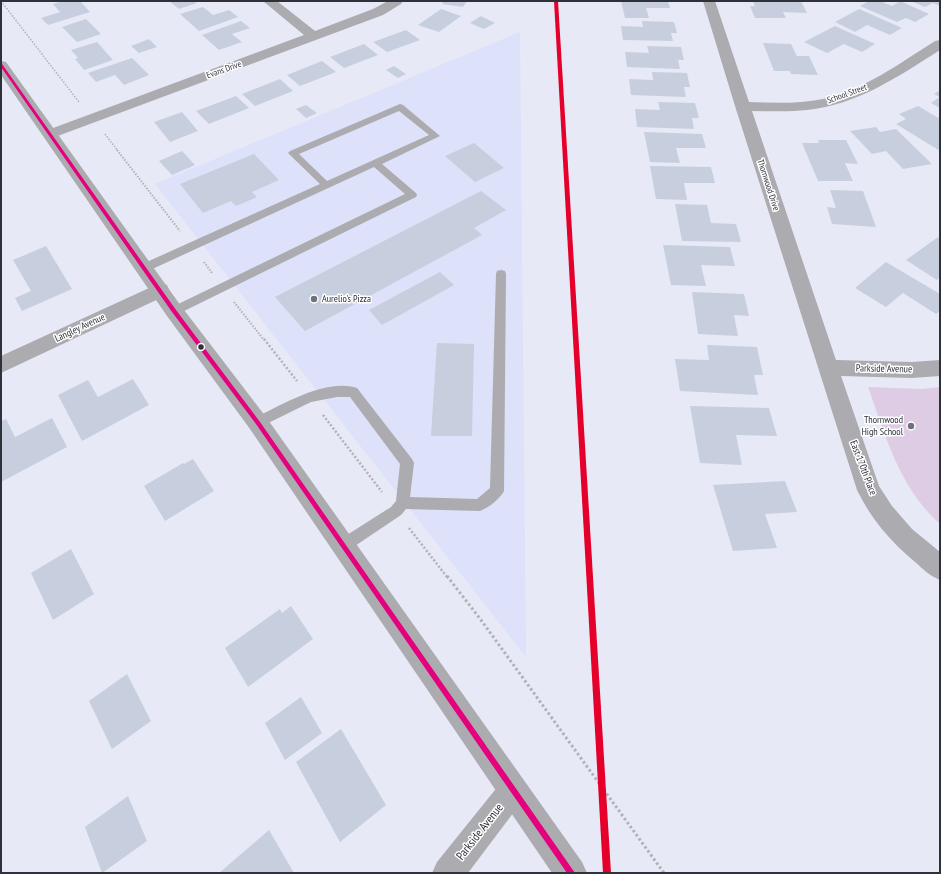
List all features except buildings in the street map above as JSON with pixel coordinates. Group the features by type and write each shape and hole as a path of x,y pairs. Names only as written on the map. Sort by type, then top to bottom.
{"street":[{"path":"269,1 314,36"},
{"name":"Evans Drive","path":"50,134 378,12 397,1"},
{"name":"Thornwood Drive","path":"708,1 828,368"},
{"name":"School Street","path":"742,106 808,106 831,101 871,85 940,44"},
{"path":"1,66 174,311 258,423 571,873"},
{"name":"Langley Avenue","path":"1,365 160,290"},
{"name":"Parkside Avenue","path":"828,368 912,370 940,368"},
{"name":"East 170th Place","path":"828,368 870,490 884,514 903,537 940,568"},
{"name":"Parkside Avenue","path":"448,873 513,790"}],"lane":[{"path":"144,268 435,136 400,107 293,153 326,185"},
{"path":"174,311 412,195 375,163"},
{"path":"403,503 480,505 497,491 501,274"},
{"path":"258,423 309,397 337,392 352,392 407,462 403,503 396,511 344,545"}],"path":[{"path":"1,1 79,102"}],"shaded area":[{"path":"520,32 526,657 155,184"},
{"name":"Thornwood High School","path":"868,387 921,389 940,387 940,524 926,510 904,478 888,443"}],"transit line":[{"path":"556,1 607,873"},
{"path":"1,65 174,311 258,423 571,873"}],"place":[{"name":"Aurelio's Pizza","path":"314,299"},
{"name":"Thornwood High School","path":"911,426"}]}
